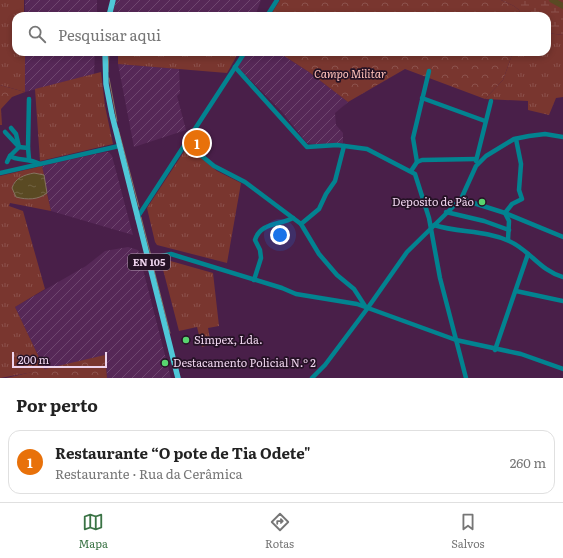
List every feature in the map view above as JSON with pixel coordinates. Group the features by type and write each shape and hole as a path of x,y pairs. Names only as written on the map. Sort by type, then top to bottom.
{"main road":[{"path":"110,12 112,0"},
{"name":"EN 105","path":"105,56 107,89 119,146 178,378"}],"street":[{"path":"270,12 277,0"},
{"path":"138,218 243,56"},
{"path":"236,67 304,145 312,147 344,146 367,149 415,174 432,226 440,278 466,378"},
{"path":"411,171 417,162 413,138 428,71"},
{"path":"422,98 485,121"},
{"path":"29,99 29,159"},
{"path":"476,166 476,159 491,101"},
{"path":"11,128 16,134 19,147"},
{"path":"5,132 19,147 28,148"},
{"path":"312,378 325,365 407,252 446,212 461,199 476,166 486,156 516,139 545,134 563,137"},
{"path":"505,213 512,204 522,200 519,190 521,164 516,139"},
{"path":"186,143 214,166 245,182 302,224 319,254 337,275 354,289 367,309"},
{"path":"0,173 119,146"},
{"path":"302,224 319,209 326,194 335,181 344,146"},
{"path":"7,162 10,156 19,147"},
{"path":"10,156 18,159 29,159 40,164"},
{"path":"417,162 437,158 476,159"},
{"path":"461,199 505,213 563,237"},
{"path":"446,212 484,221 509,230"},
{"path":"505,213 509,221 508,240"},
{"path":"254,280 261,258 260,250 255,240 257,234 261,229 293,218"},
{"path":"432,226 462,231 474,231 508,240 519,245 547,270 563,277"},
{"path":"148,259 171,254 296,294 357,304 367,309 456,340 495,350 522,354 563,369"},
{"path":"495,350 528,254"},
{"path":"516,291 563,301"}],"shaded area":[{"path":"25,0 97,0 97,12 25,12"},
{"path":"116,0 261,0 256,12 113,12"},
{"path":"25,56 95,56 94,74 25,92"},
{"path":"245,56 284,56 309,72 348,102 335,113 336,125 343,133 343,143 318,145 307,143 282,112 238,67"},
{"path":"118,64 179,69 180,93 177,96 186,130 134,147"},
{"path":"109,152 112,156 133,235 51,211 42,166"},
{"path":"128,247 138,250 166,359 163,360 165,366 168,366 171,378 107,378 105,355 45,370 15,307 86,266 105,251"}],"green space":[{"path":"0,0 24,0 24,12 12,12 12,56 25,56 25,92 0,85"},
{"path":"280,0 501,0 519,10 519,12 272,12"},
{"path":"501,0 563,0 563,35 551,34 551,12 519,12 514,6"},
{"path":"551,34 563,35 563,97 556,98 549,115 528,110 528,101 485,99 503,80 512,56 551,56"},
{"path":"118,56 237,56 227,73 118,64"},
{"name":"Campo Militar","path":"284,56 512,56 503,80 485,99 405,69 348,102 309,72"},
{"path":"101,72 105,106 113,144 40,161 35,89"},
{"path":"0,85 25,92 12,97 1,109 2,125 0,125"},
{"path":"187,147 217,171 241,183 227,263 157,245 155,242 147,208"},
{"path":"42,166 44,175 25,175 13,184 24,199 37,198 47,193 51,211 10,203 9,206 23,211 45,289 15,307 45,370 0,378 0,176"},
{"path":"160,258 213,273 219,326 208,328 211,344 202,347 197,327 179,331"},
{"path":"105,355 107,378 6,378"}],"water":[{"path":"34,173 44,175 47,193 32,199 16,197 12,188 15,182 23,176"}],"waterway":[{"path":"552,0 563,6"},
{"path":"108,72 109,56"},
{"path":"109,78 117,121"},
{"path":"118,128 139,207"},
{"path":"141,217 151,256"},
{"path":"152,262 170,333"}],"place":[{"name":"Restaurante “O pote de Tia Odete\"","path":"197,143"},
{"name":"Deposito de Pão","path":"482,202"},
{"name":"Simpex, Lda.","path":"186,340"},
{"name":"Destacamento Policial N.º 2","path":"165,363"}]}
